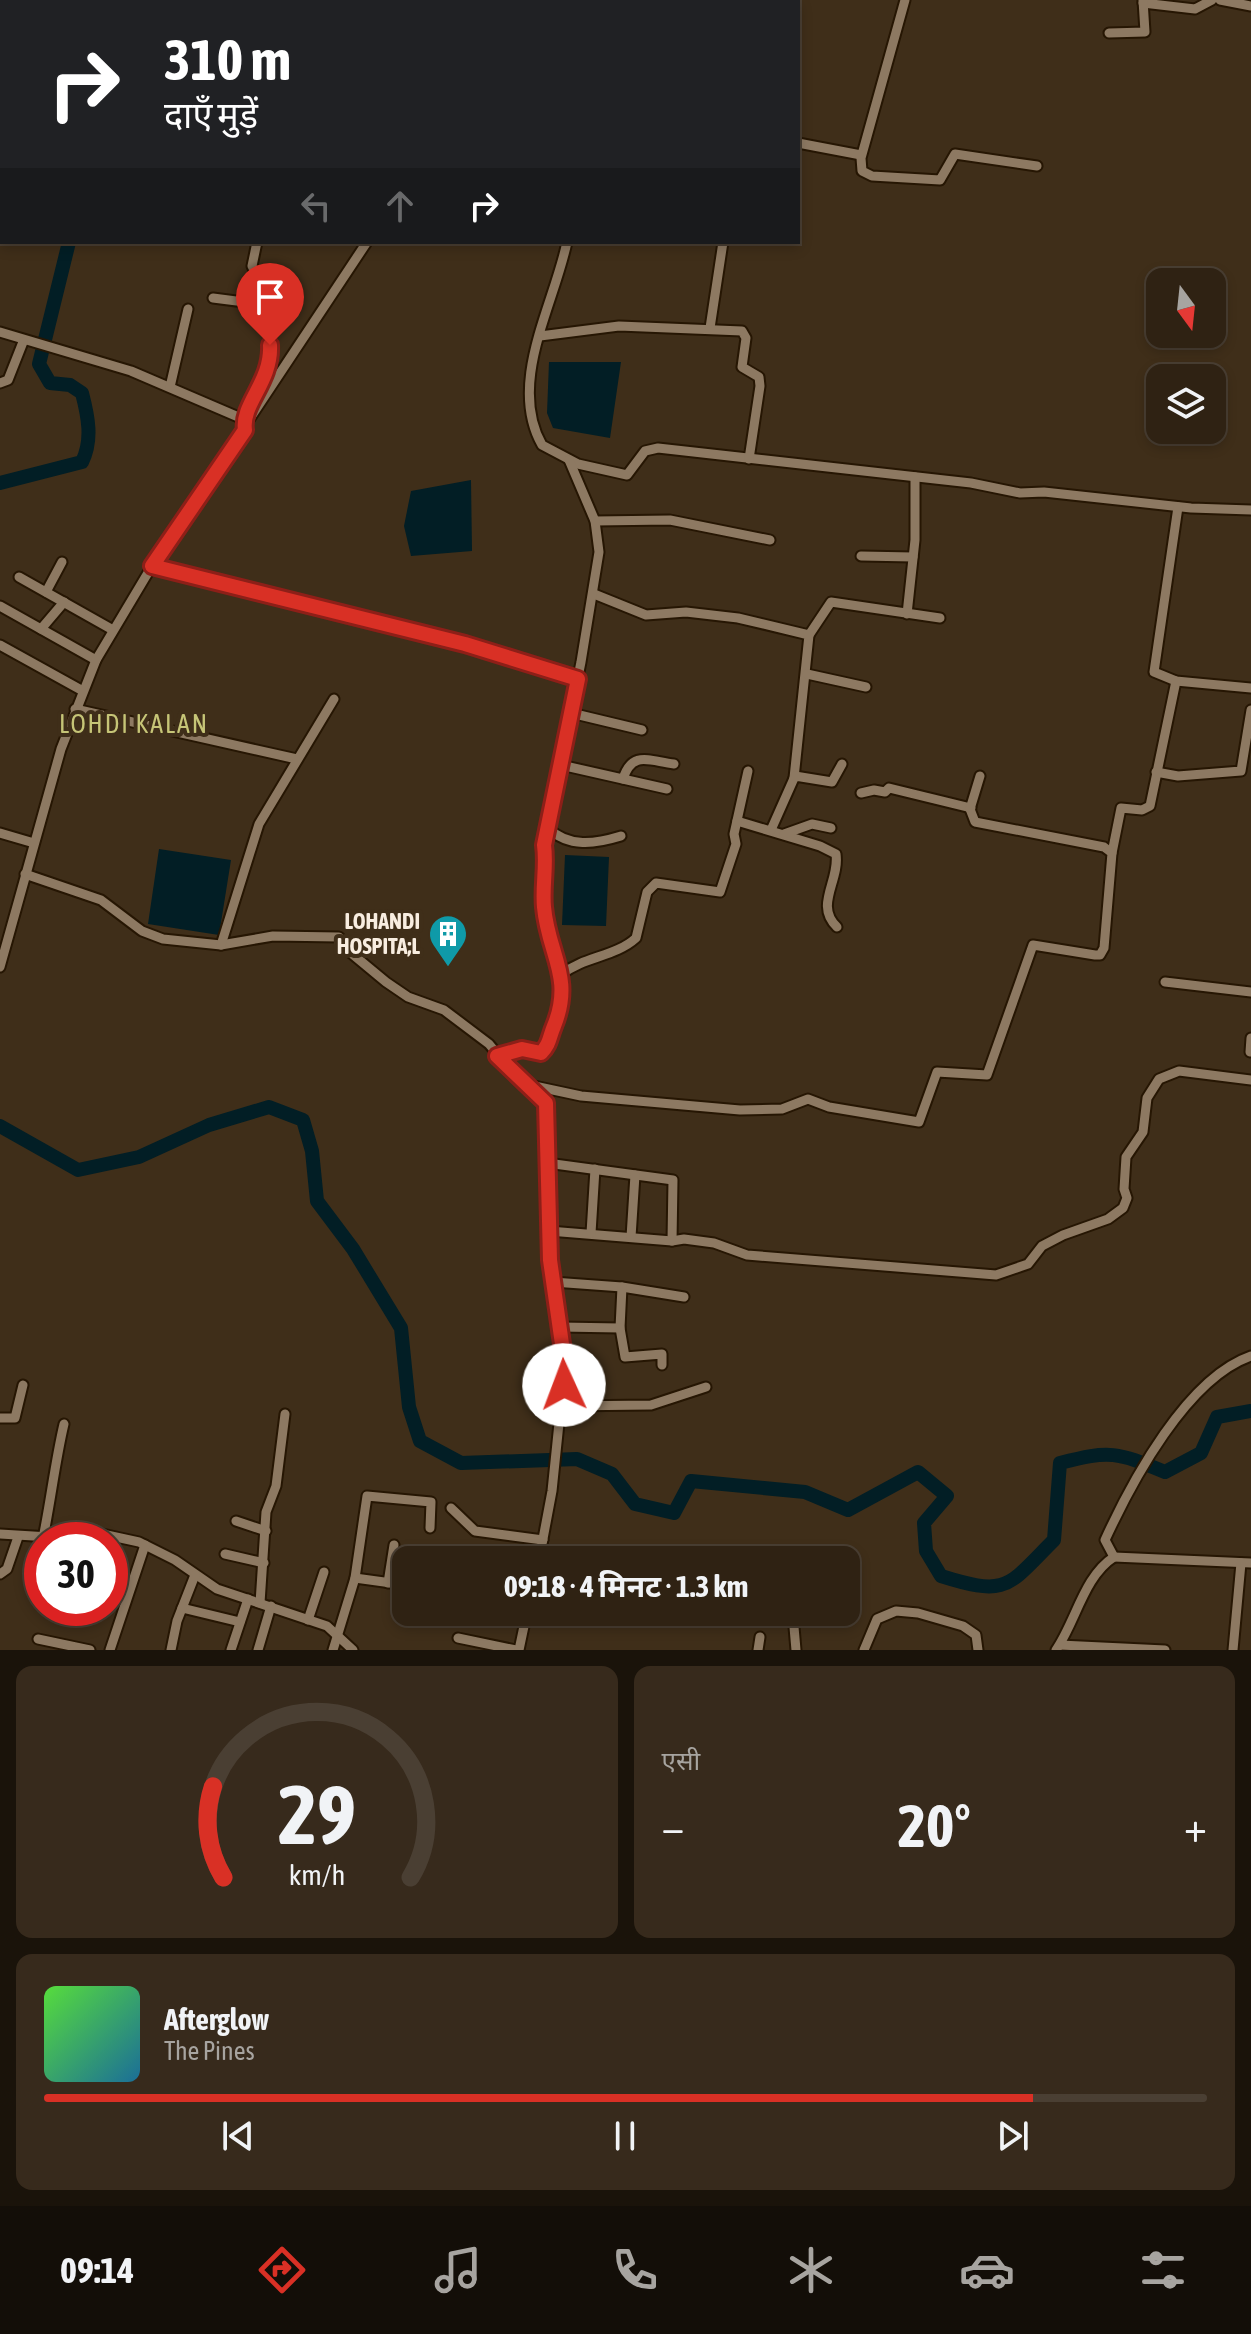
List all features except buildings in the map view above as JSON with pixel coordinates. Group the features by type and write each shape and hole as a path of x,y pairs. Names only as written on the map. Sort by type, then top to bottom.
{"street":[{"path":"905,0 860,168 865,174 924,181 943,179 949,158 955,154 1037,166"},
{"path":"1220,0 1251,6"},
{"path":"1109,33 1144,33 1143,2 1195,9 1208,1"},
{"path":"800,143 861,155"},
{"path":"245,430 243,419 270,368 267,305 263,286 252,268 257,244"},
{"path":"0,967 75,709 96,660 152,566 366,244"},
{"path":"566,244 532,375 531,418 542,445 569,460 621,476 632,471 640,456 651,448 915,477 1020,493 1044,492 1178,507 1251,510"},
{"path":"710,328 723,244"},
{"path":"213,298 267,305"},
{"path":"170,387 188,309"},
{"path":"540,336 619,326 744,332 742,367 760,380 749,459"},
{"path":"0,332 23,342 49,345 170,387 243,419"},
{"path":"0,383 8,380 23,342"},
{"path":"497,1056 522,1049 541,1053 550,1044 561,1012 562,974 544,908 548,828 594,594 599,552 595,521 569,460"},
{"path":"907,614 913,557 915,477"},
{"path":"1178,507 1153,667 1156,675 1176,681 1251,688"},
{"path":"595,521 670,520 770,540"},
{"path":"861,556 913,557"},
{"path":"46,592 62,562"},
{"path":"152,566 465,644 578,679"},
{"path":"19,577 113,630"},
{"path":"594,594 646,615 686,612 738,618 809,635"},
{"path":"41,629 64,602"},
{"path":"771,830 794,778 809,635 831,602 940,618"},
{"path":"0,606 96,660"},
{"path":"0,645 83,691"},
{"path":"807,674 866,687"},
{"path":"522,1084 549,1086 581,1096 740,1110 782,1109 808,1099 829,1107 919,1122 937,1072 987,1075 1033,945 1095,955 1103,952 1112,853 1121,808 1148,808 1176,681"},
{"path":"221,945 256,833 334,699"},
{"path":"75,709 297,759"},
{"path":"1156,772 1178,776 1241,771 1251,710"},
{"path":"571,713 642,730"},
{"path":"623,779 634,760 674,764"},
{"path":"794,778 800,775 832,782 842,764"},
{"path":"561,765 667,789"},
{"path":"562,974 576,963 620,949 636,938 647,892 656,883 677,883 720,892 736,844 737,821 748,771"},
{"path":"980,776 971,808 975,822 1104,847 1112,853"},
{"path":"861,793 874,790 885,792 889,788 971,808"},
{"path":"737,821 784,834 836,854 826,913 837,927"},
{"path":"784,834 812,824 831,828"},
{"path":"548,828 559,839 575,843 621,836"},
{"path":"0,833 34,843"},
{"path":"25,874 101,900 142,931 163,939 221,945 273,936 339,937 351,953 386,982 408,997 444,1010 489,1044 522,1084 541,1095 546,1103 553,1282 565,1365 563,1406 542,1546"},
{"path":"1165,982 1251,992"},
{"path":"1250,1052 1251,1038"},
{"path":"549,1231 706,1241 747,1255 996,1275 1012,1272 1028,1264 1042,1246 1076,1229 1108,1219 1123,1208 1127,1198 1124,1189 1126,1157 1143,1132 1149,1093 1164,1075 1179,1071 1251,1080"},
{"path":"547,1163 673,1180 672,1241"},
{"path":"591,1233 595,1169"},
{"path":"631,1237 635,1175"},
{"path":"553,1282 622,1287 684,1297"},
{"path":"622,1287 620,1328 625,1357 662,1354 662,1365"},
{"path":"560,1327 620,1328"},
{"path":"1114,1557 1105,1540 1134,1484 1160,1444 1191,1402 1218,1375 1251,1356"},
{"path":"0,1418 15,1418 23,1385"},
{"path":"563,1406 651,1405 706,1387"},
{"path":"260,1603 266,1531 285,1414"},
{"path":"45,1522 50,1481 64,1424"},
{"path":"333,1650 355,1578 367,1496 431,1502 430,1528"},
{"path":"451,1508 475,1531 543,1540"},
{"path":"236,1521 266,1531"},
{"path":"0,1534 24,1537"},
{"path":"0,1574 7,1569 18,1537"},
{"path":"128,1541 145,1545 217,1589 271,1606 338,1634 353,1650"},
{"path":"110,1650 145,1545"},
{"path":"388,1583 394,1545"},
{"path":"225,1554 264,1563"},
{"path":"1165,1650 1058,1648 1091,1582 1104,1564 1114,1557 1246,1563 1233,1650"},
{"path":"308,1620 324,1572"},
{"path":"171,1650 195,1575"},
{"path":"355,1578 392,1583"},
{"path":"231,1650 248,1599"},
{"path":"258,1650 271,1606"},
{"path":"182,1608 240,1622"},
{"path":"864,1650 877,1619 901,1610 963,1626 976,1635 978,1650"},
{"path":"458,1638 518,1650 524,1626"},
{"path":"794,1627 796,1650"},
{"path":"758,1650 760,1637"},
{"path":"38,1639 90,1650"}],"water":[{"path":"549,362 621,362 610,438 553,428 547,413"},
{"path":"471,480 472,551 411,556 404,526 411,491"},
{"path":"159,849 231,860 219,935 148,924"},
{"path":"565,855 609,857 606,926 562,925"}],"waterway":[{"path":"0,483 82,462 85,454 88,428 82,393 70,385 50,383 39,364 69,244"},
{"path":"0,1126 78,1170 139,1157 209,1125 269,1107 303,1120 312,1151 317,1201 353,1249 401,1328 409,1407 420,1441 461,1463 577,1459 612,1474 635,1504 674,1513 691,1481 805,1492 848,1510 918,1472 947,1496 924,1523 926,1551 941,1576 980,1586 1005,1584 1015,1578 1054,1540 1060,1463 1113,1455 1165,1472 1201,1453 1217,1417 1251,1411"}],"place":[{"name":"LOHANDI HOSPITA;L","path":"448,968"}],"district":[{"name":"LOHDI KALAN","path":"134,724"}],"route":[{"path":"270,345 270,368 243,419 245,430 152,566 465,644 578,679 544,845 547,866 544,908 562,974 561,1012 552,1030 550,1044 541,1053 522,1049 497,1056 522,1084 541,1095 546,1103 550,1260 565,1365 564,1385"}]}
